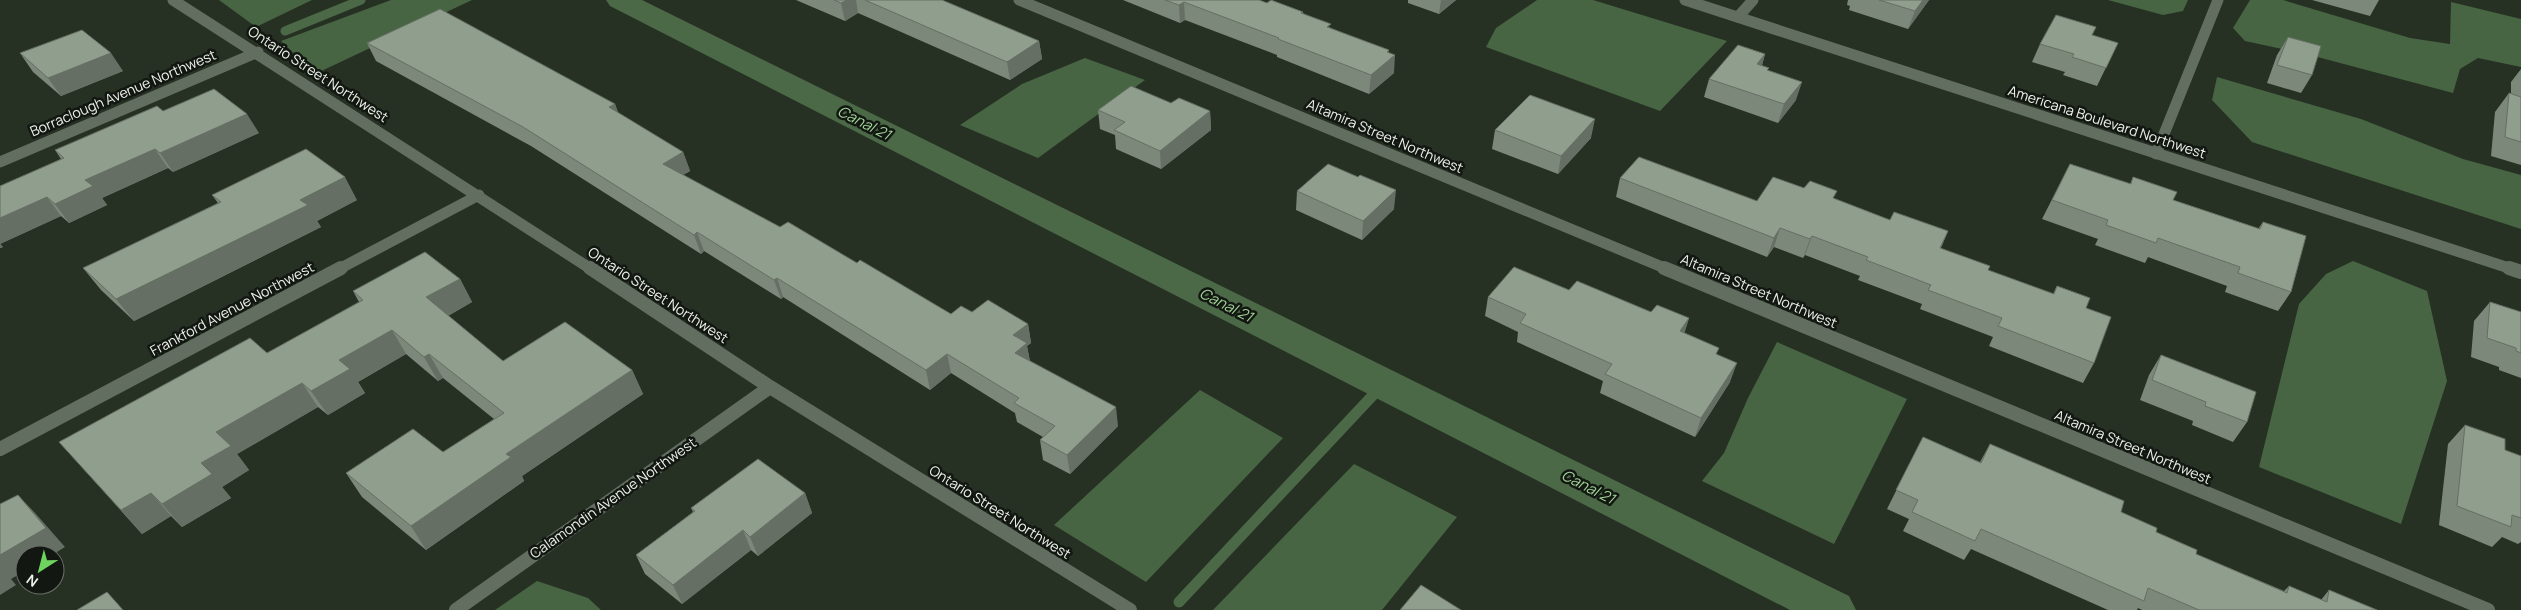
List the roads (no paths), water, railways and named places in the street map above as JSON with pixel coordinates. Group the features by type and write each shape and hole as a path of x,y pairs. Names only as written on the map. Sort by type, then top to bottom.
{"street":[{"name":"Ontario Street Northwest","path":"173,0 258,52 479,195 770,387 1130,610"},
{"name":"Altamira Street Northwest","path":"1019,0 2488,610"},
{"name":"Americana Boulevard Northwest","path":"1685,0 2521,272"},
{"path":"1738,17 1753,0"},
{"path":"2156,154 2218,0"},
{"name":"Borraclough Avenue Northwest","path":"0,162 258,52"},
{"name":"Frankford Avenue Northwest","path":"0,450 479,195"},
{"name":"Calamondin Avenue Northwest","path":"456,610 770,387"}],"waterway":[{"path":"285,31 361,0"},
{"name":"Canal 21","path":"620,0 1833,610"},
{"path":"1179,602 1375,393 1388,387"}]}
